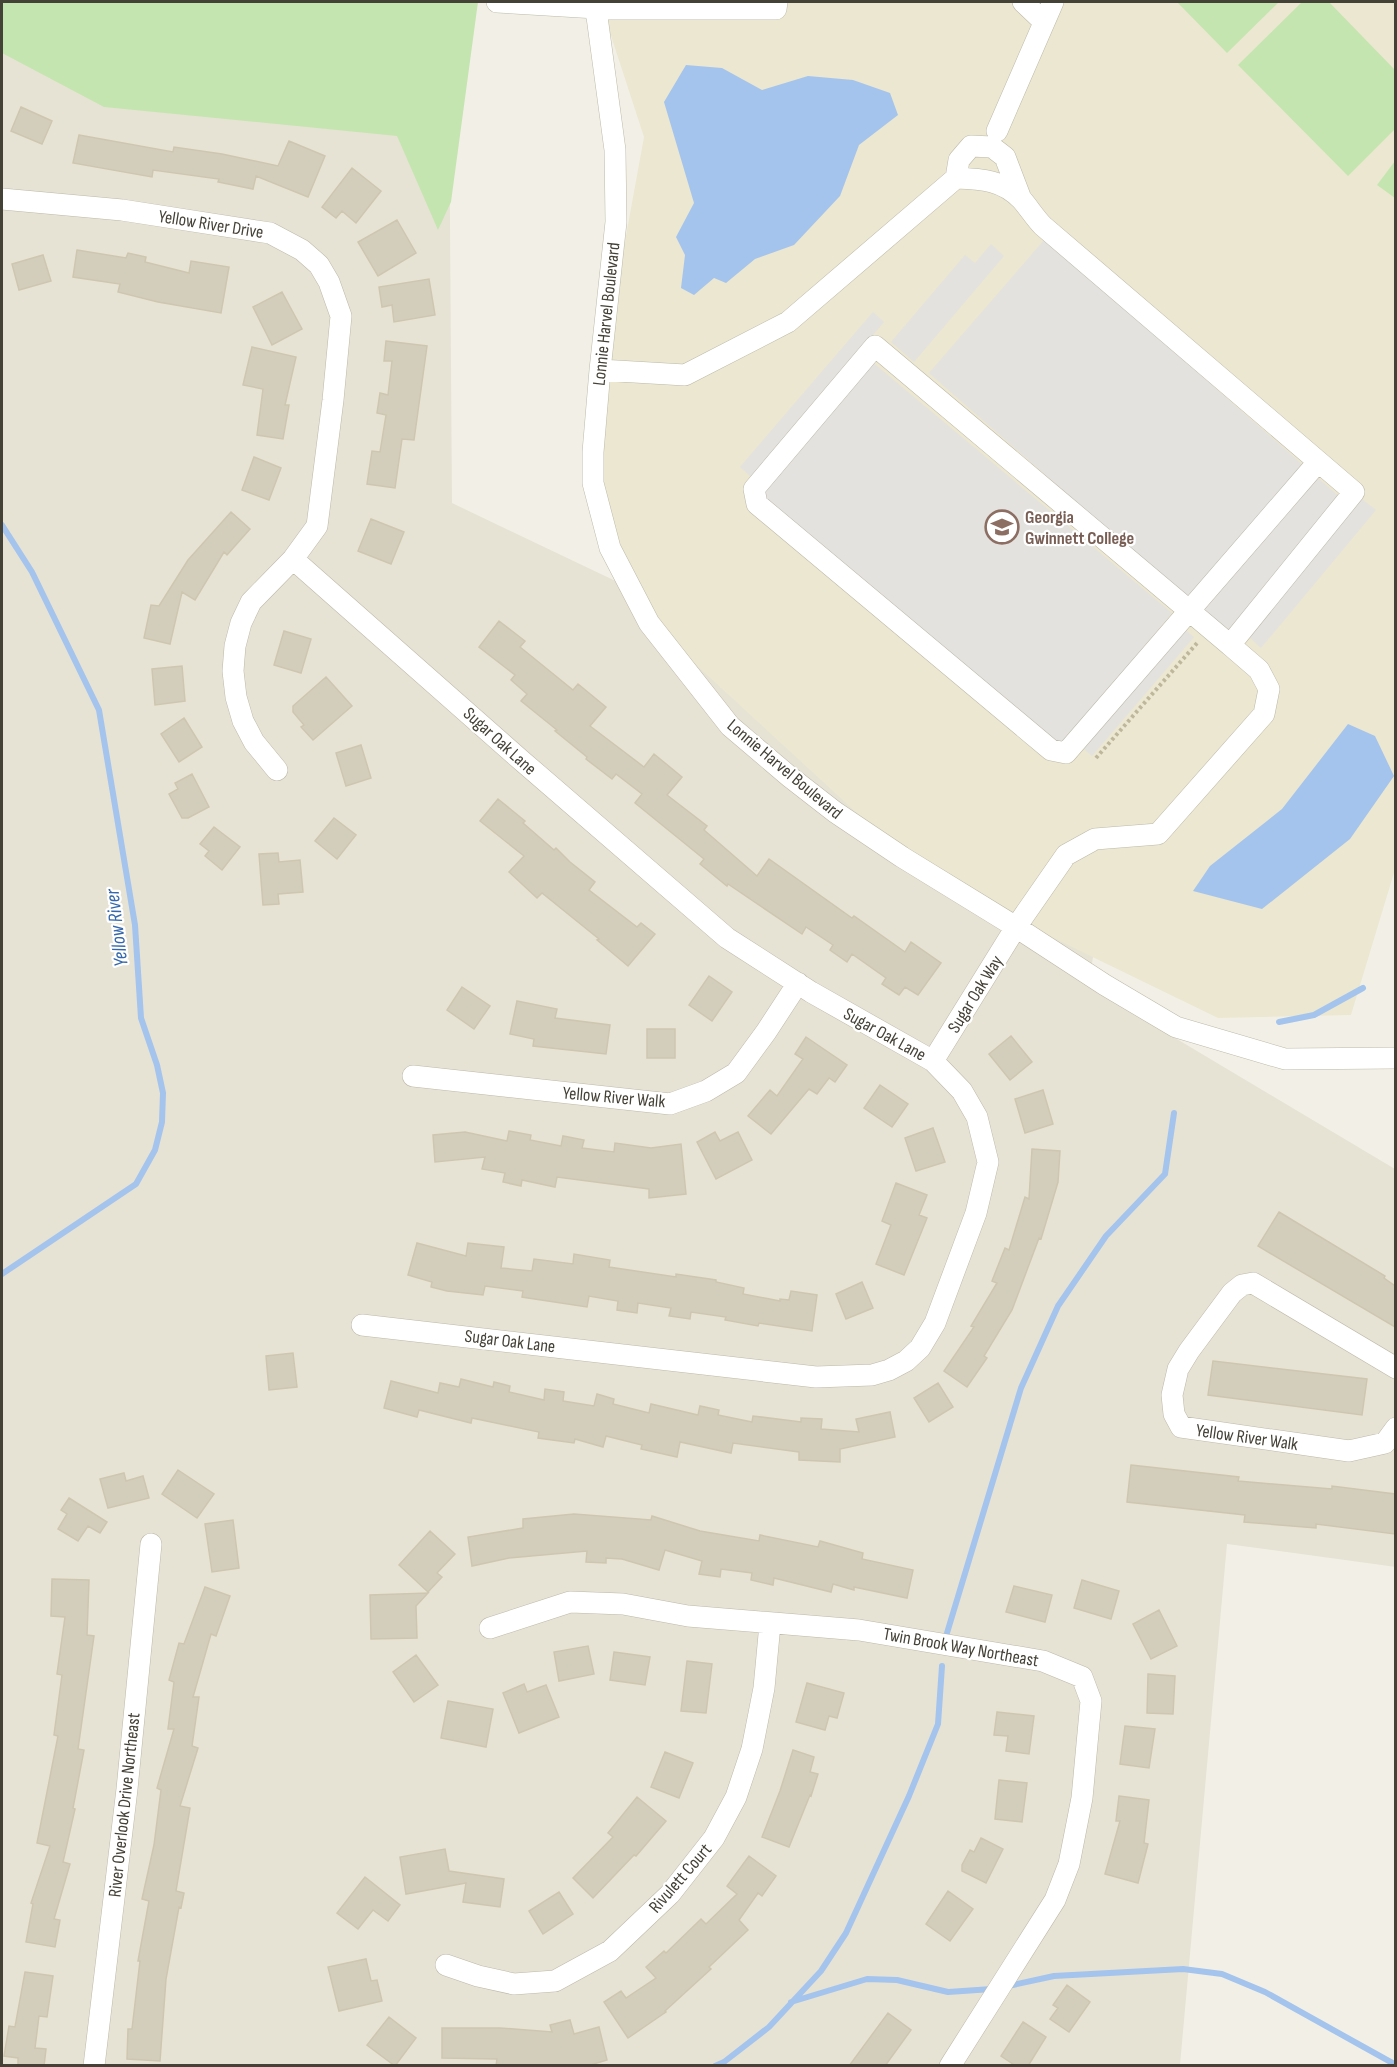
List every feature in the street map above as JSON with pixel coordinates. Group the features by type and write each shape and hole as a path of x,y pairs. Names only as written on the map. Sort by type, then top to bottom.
{"street":[{"path":"497,2 776,9 777,2"},
{"path":"1023,2 1044,22"},
{"path":"997,130 1053,2"},
{"name":"Lonnie Harvel Boulevard","path":"595,5 615,150 616,222 592,452 593,483 610,548 649,623 730,726 835,812 1105,985 1176,1027 1285,1059 1395,1058"},
{"path":"600,370 685,375 788,322 956,178 960,160 971,146 992,147 1005,156 1021,199"},
{"path":"956,178 984,179 1004,186 1021,199 1043,226 1354,492 1230,645"},
{"name":"Yellow River Drive","path":"2,199 122,210 270,233 302,250 319,265 337,299 341,316 317,526 293,559 251,602 241,623 235,646 233,671 236,697 243,721 254,742 277,770"},
{"path":"1189,610 875,346 754,489 757,504 1051,750 1066,753 1318,462"},
{"name":"Sugar Oak Lane","path":"293,559 727,938 811,992 933,1061 962,1091 978,1117 988,1162 976,1213 935,1323 920,1348 906,1361 889,1370 872,1375 816,1377 362,1325"},
{"name":"Sugar Oak Way","path":"933,1061 1016,927 1066,855 1095,838 1158,834 1264,714 1269,689 1259,670 1189,610"},
{"name":"Yellow River Walk","path":"413,1076 670,1104 706,1091 736,1073 798,983"},
{"name":"Yellow River Walk","path":"1395,1368 1253,1283 1242,1285 1232,1293 1210,1321 1178,1370 1172,1395 1174,1414 1181,1427 1349,1451 1385,1443 1395,1428"},
{"name":"River Overlook Drive Northeast","path":"94,2066 127,1789 151,1544"},
{"name":"Twin Brook Way Northeast","path":"490,1628 570,1602 623,1604 688,1616 859,1630 1043,1660 1082,1677 1091,1701 1082,1798 1069,1864 1055,1900 950,2066"},
{"name":"Rivulett Court","path":"446,1965 478,1976 514,1983 555,1981 610,1951 670,1894 714,1838 735,1797 752,1749 764,1688 770,1624"}],"path":[{"path":"1096,758 1202,638"}],"shaded area":[{"path":"2,2 449,80 452,503 1117,820 1088,986 1395,1169 1396,1567 1227,1544 1180,2065 2,2066"},
{"name":"Georgia Gwinnett College","path":"600,2 1395,2 1396,866 1351,1015 1218,1018 924,875 630,604 587,450 644,137"},
{"path":"1045,239 1342,499 1226,633 929,373"},
{"path":"991,244 1004,256 914,362 891,342 965,255 975,263"},
{"path":"873,312 884,322 751,477 740,467"},
{"path":"871,361 1172,613 1061,746 760,494"},
{"path":"1362,499 1376,510 1261,648 1248,636"},
{"path":"1182,627 1194,637 1092,756 1080,746"}],"green space":[{"path":"2,2 478,2 451,202 438,230 397,136 104,107 2,53"},
{"path":"1177,2 1279,2 1227,53"},
{"path":"1302,2 1329,2 1395,70 1395,129 1348,176 1238,65"},
{"path":"1395,161 1395,198 1377,185"}],"water":[{"path":"686,65 722,68 762,90 808,76 853,80 890,93 898,115 859,145 840,196 794,245 755,259 726,283 714,278 694,295 681,288 685,255 676,237 694,203 664,102"},
{"path":"1348,724 1375,736 1394,776 1350,839 1262,909 1193,891 1210,866 1282,809"}],"building":[{"path":"21,107 52,121 42,144 11,131"},
{"path":"79,135 173,152 174,147 222,154 278,166 289,141 325,156 308,197 256,176 253,189 218,182 219,179 153,170 152,177 73,163"},
{"path":"352,168 381,191 356,223 342,211 336,218 322,207"},
{"path":"397,220 416,253 378,276 358,242"},
{"path":"77,250 126,258 128,253 146,257 145,262 189,273 191,261 229,267 221,313 158,302 118,292 120,284 73,277"},
{"path":"43,255 51,281 19,290 12,264"},
{"path":"429,279 435,315 394,322 392,305 382,307 379,287"},
{"path":"282,292 302,329 272,345 253,307"},
{"path":"386,341 427,346 414,440 402,439 395,488 367,484 372,451 380,452 386,415 377,413 380,393 388,395 392,361 384,361"},
{"path":"252,347 296,357 285,405 289,405 283,439 257,435 263,389 243,385"},
{"path":"254,457 281,468 269,500 242,490"},
{"path":"231,512 250,529 227,555 224,552 195,600 182,592 170,644 144,638 151,605 159,606 188,560"},
{"path":"371,519 404,532 391,564 358,551"},
{"path":"499,621 525,641 520,647 573,690 578,684 606,707 590,726 644,767 654,754 682,777 667,795 707,826 704,830 757,876 769,859 852,918 854,916 905,952 911,942 941,963 918,995 905,987 899,995 882,984 886,978 852,954 847,962 830,950 833,945 806,927 802,934 728,884 727,886 700,864 704,859 635,803 642,794 616,774 612,779 521,701 527,694 511,680 515,675 479,647"},
{"path":"284,631 311,639 301,673 274,665"},
{"path":"182,666 185,701 155,705 152,669"},
{"path":"326,677 352,706 313,740 301,727 304,725 293,712 293,706"},
{"path":"184,718 202,747 179,762 161,734"},
{"path":"361,745 371,778 346,786 336,753"},
{"path":"192,774 209,807 188,818 182,818 169,794 178,789 175,783"},
{"path":"498,799 525,821 523,823 554,850 556,848 595,882 589,890 637,927 641,923 655,934 628,966 597,940 599,939 542,893 537,898 509,872 524,856 480,821"},
{"path":"334,818 356,835 337,859 315,841"},
{"path":"214,827 240,847 222,870 205,856 209,851 200,844"},
{"path":"278,853 279,862 300,860 303,892 278,894 279,904 263,905 259,854"},
{"path":"709,976 732,992 712,1021 689,1005"},
{"path":"462,987 490,1006 474,1029 447,1010"},
{"path":"517,1001 557,1009 555,1018 610,1025 606,1054 533,1046 534,1039 510,1034"},
{"path":"647,1029 675,1029 675,1058 647,1058"},
{"path":"1011,1036 1032,1062 1010,1080 989,1054"},
{"path":"806,1037 847,1065 835,1082 829,1078 817,1094 809,1089 771,1134 748,1116 770,1090 777,1096 803,1059 795,1054"},
{"path":"880,1085 908,1104 892,1127 864,1108"},
{"path":"1043,1090 1053,1124 1025,1133 1015,1099"},
{"path":"933,1128 945,1162 916,1171 905,1138"},
{"path":"509,1131 531,1135 530,1140 561,1146 563,1136 584,1140 582,1148 614,1152 615,1143 651,1148 681,1144 686,1194 649,1198 649,1189 557,1177 555,1187 522,1180 521,1186 503,1182 505,1173 482,1169 485,1157 435,1162 433,1135 465,1132 507,1141"},
{"path":"715,1132 720,1141 738,1132 752,1160 716,1179 697,1142"},
{"path":"1032,1149 1060,1151 1058,1182 1041,1239 1039,1238 1012,1310 984,1356 987,1358 967,1387 944,1371 974,1327 971,1326 997,1283 992,1281 1005,1248 1009,1250 1025,1197 1029,1199"},
{"path":"896,1183 927,1195 919,1215 927,1218 904,1275 876,1264 891,1225 882,1221"},
{"path":"1279,1212 1385,1276 1384,1278 1395,1286 1395,1327 1258,1246"},
{"path":"417,1243 466,1256 468,1243 504,1247 501,1268 532,1271 534,1259 573,1264 574,1254 610,1260 609,1267 676,1277 676,1274 716,1280 716,1282 744,1288 743,1294 780,1301 780,1299 789,1300 791,1291 817,1295 812,1331 759,1323 758,1326 725,1320 726,1317 691,1312 690,1319 669,1316 671,1308 638,1303 637,1313 617,1310 618,1301 589,1296 587,1307 522,1297 523,1291 485,1286 483,1295 447,1291 431,1287 432,1282 408,1275"},
{"path":"862,1282 873,1308 846,1319 836,1294"},
{"path":"293,1353 297,1387 269,1390 266,1356"},
{"path":"1213,1361 1367,1379 1362,1415 1208,1395"},
{"path":"461,1379 493,1387 494,1382 510,1386 509,1392 544,1400 545,1389 564,1392 563,1401 594,1406 597,1394 614,1399 613,1404 649,1413 651,1404 698,1415 700,1406 719,1410 718,1415 752,1422 753,1416 801,1422 801,1418 822,1419 821,1429 859,1432 856,1419 890,1412 895,1437 840,1449 840,1462 799,1460 799,1452 733,1443 731,1453 680,1442 677,1457 641,1449 642,1445 606,1436 603,1447 575,1439 574,1443 538,1438 539,1432 472,1418 471,1423 419,1410 417,1417 384,1408 391,1381 438,1393 440,1383 459,1387"},
{"path":"938,1383 953,1407 929,1422 914,1398"},
{"path":"1131,1465 1239,1477 1238,1481 1332,1489 1332,1486 1395,1494 1395,1534 1316,1524 1316,1528 1244,1522 1245,1515 1127,1502"},
{"path":"178,1470 214,1494 197,1518 162,1494"},
{"path":"124,1473 126,1481 143,1476 149,1498 108,1508 100,1479"},
{"path":"69,1498 107,1522 100,1533 88,1526 78,1541 58,1529 67,1514 61,1510"},
{"path":"574,1514 651,1520 652,1516 700,1531 759,1541 760,1535 818,1547 820,1541 863,1553 862,1559 913,1570 907,1598 854,1587 854,1590 833,1584 831,1592 774,1578 773,1585 751,1580 752,1573 721,1569 720,1577 699,1574 702,1561 665,1550 659,1570 622,1559 606,1558 606,1563 586,1562 587,1551 509,1558 472,1566 468,1537 523,1528 523,1519"},
{"path":"233,1520 239,1568 212,1572 205,1524"},
{"path":"430,1531 455,1554 437,1573 442,1577 428,1592 399,1565"},
{"path":"52,1579 89,1580 87,1635 94,1636 78,1749 84,1750 73,1808 75,1809 63,1862 70,1864 54,1919 60,1920 55,1947 26,1942 33,1904 31,1903 50,1846 37,1843 58,1736 54,1735 62,1675 57,1674 65,1617 51,1616"},
{"path":"1082,1580 1119,1591 1111,1619 1074,1608"},
{"path":"1014,1586 1052,1595 1045,1622 1006,1612"},
{"path":"205,1587 230,1596 216,1636 211,1634 193,1697 199,1697 192,1746 198,1748 180,1806 190,1808 176,1891 184,1893 181,1908 179,1907 166,1979 160,2061 127,2059 128,2029 132,2029 140,1961 138,1961 149,1901 142,1899 154,1845 161,1790 157,1788 174,1729 168,1729 174,1682 169,1680 179,1643 184,1644"},
{"path":"428,1593 416,1606 417,1638 371,1639 370,1595"},
{"path":"1159,1610 1177,1646 1151,1659 1133,1624"},
{"path":"588,1646 594,1674 559,1681 554,1652"},
{"path":"614,1652 650,1657 645,1685 610,1680"},
{"path":"416,1655 438,1685 414,1702 393,1672"},
{"path":"687,1661 712,1664 706,1713 681,1711"},
{"path":"1148,1674 1175,1676 1173,1714 1147,1713"},
{"path":"807,1683 844,1693 837,1718 829,1716 825,1730 796,1722"},
{"path":"524,1684 527,1692 546,1685 559,1717 519,1733 503,1693"},
{"path":"448,1701 493,1709 486,1747 441,1738"},
{"path":"997,1712 1034,1716 1029,1754 1006,1751 1008,1736 994,1735"},
{"path":"1125,1726 1155,1729 1149,1768 1120,1764"},
{"path":"793,1750 814,1757 810,1772 818,1774 789,1847 762,1837"},
{"path":"665,1752 693,1763 679,1798 651,1787"},
{"path":"999,1780 1027,1783 1022,1822 995,1819"},
{"path":"1119,1796 1149,1800 1144,1843 1148,1844 1138,1883 1105,1874 1120,1821 1116,1821"},
{"path":"637,1797 666,1821 636,1856 634,1855 593,1898 573,1878 613,1837 608,1833"},
{"path":"981,1838 1003,1849 986,1883 962,1871 962,1865 970,1850 974,1852"},
{"path":"445,1849 449,1871 504,1879 500,1907 463,1902 466,1883 406,1894 400,1857"},
{"path":"749,1856 776,1876 762,1896 758,1893 739,1920 748,1930 666,2012 628,2038 604,2002 621,1991 626,1998 656,1978 646,1967 664,1951 666,1953 701,1919 706,1924 737,1894 727,1886"},
{"path":"365,1877 400,1905 388,1921 373,1910 358,1929 337,1913"},
{"path":"948,1891 973,1909 950,1941 926,1924"},
{"path":"559,1892 573,1914 543,1934 529,1911"},
{"path":"366,1959 371,1981 377,1980 382,2001 339,2011 328,1967"},
{"path":"25,1972 53,1976 47,2017 39,2016 35,2048 46,2049 44,2066 18,2066 18,2058 4,2056 9,2026 15,2027"},
{"path":"1067,1985 1090,2002 1069,2032 1050,2019 1058,2008 1053,2005"},
{"path":"888,2013 911,2030 885,2066 849,2066"},
{"path":"389,2017 416,2038 395,2066 367,2045"},
{"path":"570,2020 574,2034 599,2027 607,2060 587,2066 496,2066 497,2059 442,2058 442,2028 500,2028 552,2032 550,2025"},
{"path":"1023,2022 1046,2037 1028,2066 1016,2066 1001,2056"}],"waterway":[{"name":"Yellow River","path":"2,525 32,572 99,710 135,925 141,1018 157,1065 163,1093 162,1122 155,1150 136,1184 2,1274"},
{"path":"1279,1022 1314,1015 1363,988"},
{"path":"947,1633 1021,1388 1058,1306 1106,1236 1165,1174 1174,1113"},
{"path":"715,2066 724,2062 769,2027 821,1971 846,1933 909,1796 938,1724 942,1666"},
{"path":"1008,1986 1054,1976 1183,1969 1222,1974 1265,1992 1396,2065"},
{"path":"791,2002 867,1979 897,1980 948,1992 992,1989"}],"place":[{"name":"Georgia Gwinnett College","path":"1002,527"}]}
